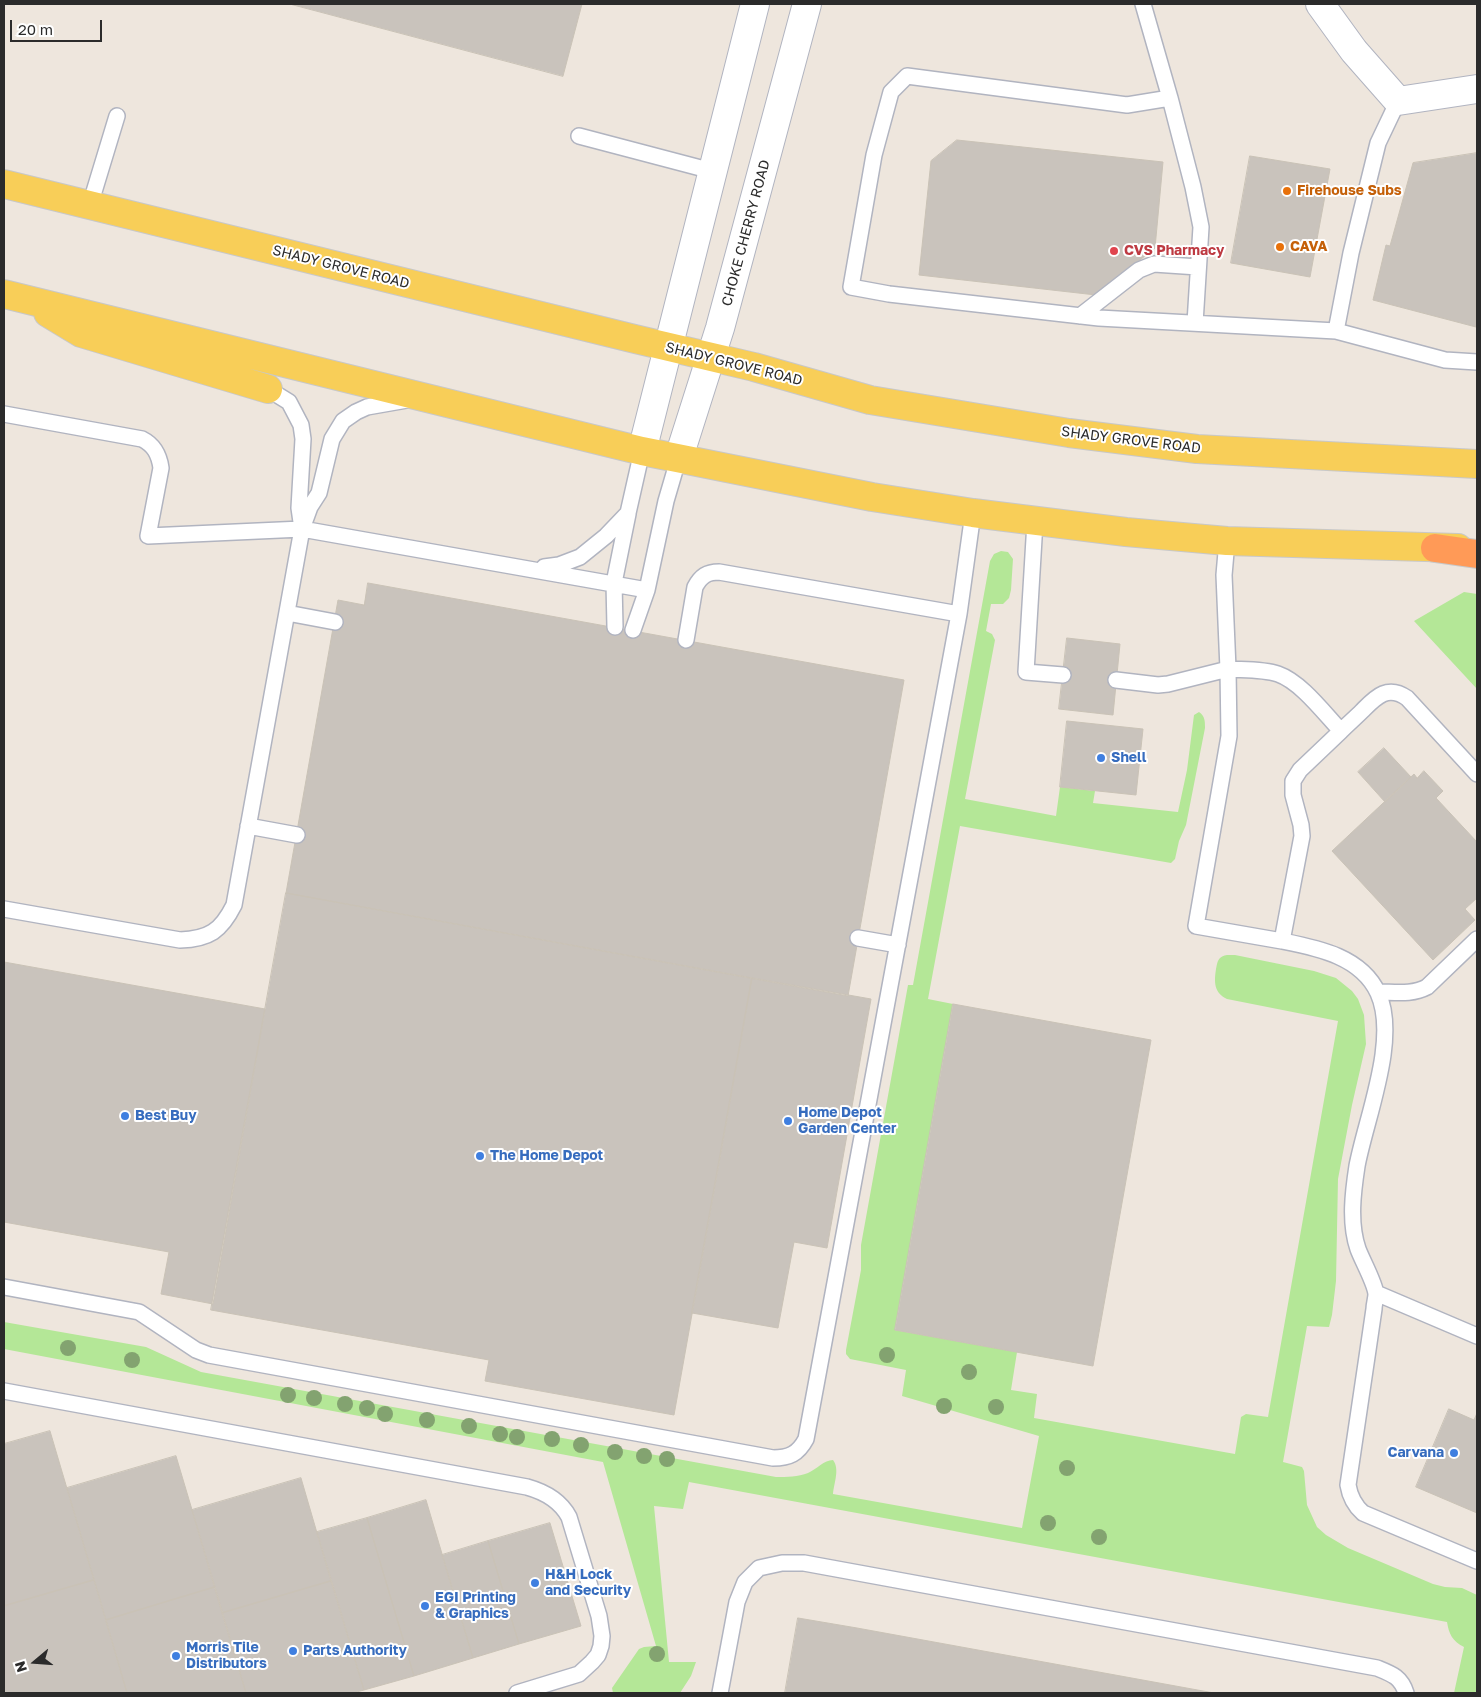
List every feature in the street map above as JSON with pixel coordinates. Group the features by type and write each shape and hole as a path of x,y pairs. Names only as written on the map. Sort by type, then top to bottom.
{"highway":[{"path":"1435,548 1477,554"}],"main road":[{"name":"SHADY GROVE ROAD","path":"4,184 754,367 870,400 1069,434 1197,449 1477,464"},
{"path":"15,296 81,333 268,389"},
{"path":"15,296 678,460 872,497 1035,522 1227,541 1477,549"}],"street":[{"path":"642,451 755,4"},
{"name":"CHOKE CHERRY ROAD","path":"678,460 711,357 807,4"},
{"path":"1320,4 1354,51 1398,101 1477,89"}],"lane":[{"path":"1143,4 1170,98 1193,187 1201,227 1195,323"},
{"path":"1170,98 1127,105 908,76 891,92 876,146 851,287 889,294 1080,316 1336,331 1445,360 1477,362"},
{"path":"1336,331 1351,253 1378,143 1398,101"},
{"path":"90,205 116,116"},
{"path":"579,136 712,171"},
{"path":"1080,316 1139,270 1154,264 1198,267"},
{"path":"268,389 289,402 301,425 304,438 299,508 302,529"},
{"path":"4,909 180,940 205,937 217,930 227,919 234,905 302,529 321,486 332,438 343,421 367,407 424,398"},
{"path":"4,414 142,439 150,443 160,459 161,468 148,536 302,529 647,590"},
{"path":"615,627 614,584 642,451"},
{"path":"634,630 647,590 666,501 678,460"},
{"path":"529,568 560,565 580,557 606,536 628,513"},
{"path":"4,1287 139,1312 196,1350 208,1355 773,1458 793,1455 801,1449 806,1439 960,614 973,513"},
{"path":"1035,522 1026,672 1063,675"},
{"path":"1227,541 1224,575 1229,736 1196,926 1324,950 1341,957 1354,966 1368,978 1378,992 1383,1011 1385,1031 1382,1056 1357,1165 1353,1217 1357,1247 1376,1293 1348,1484 1352,1501 1363,1513 1477,1561"},
{"path":"686,640 695,587 704,575 712,572 960,614"},
{"path":"287,613 335,622"},
{"path":"1116,680 1158,685 1228,669 1265,671 1278,674 1299,687 1341,731"},
{"path":"1282,941 1302,836 1293,795 1293,781 1300,770 1377,696 1393,692 1401,693 1477,774"},
{"path":"248,826 296,835"},
{"path":"858,938 898,945"},
{"path":"1378,992 1420,991 1427,987 1477,939"},
{"path":"1376,1293 1477,1336"},
{"path":"4,1391 527,1487 550,1496 561,1504 569,1517 599,1616 602,1636 601,1646 598,1655 579,1674 517,1693"},
{"path":"720,1693 737,1602 744,1582 760,1568 782,1563 804,1563 1377,1668 1392,1674 1403,1684 1406,1693"}],"green space":[{"path":"1001,551 1008,552 1013,559 1011,590 1009,598 1003,604 991,604 986,631 992,634 995,640 965,799 1056,816 1060,787 1095,791 1093,803 1178,812 1187,770 1194,715 1199,712 1204,719 1205,728 1186,825 1179,841 1175,859 1171,863 960,826 928,999 953,1004 895,1330 1017,1352 1011,1390 1037,1394 1034,1418 1235,1454 1241,1417 1246,1414 1268,1417 1338,1021 1223,997 1216,987 1215,978 1218,960 1227,955 1235,955 1314,971 1336,978 1352,991 1358,999 1364,1015 1366,1044 1338,1179 1336,1281 1332,1315 1329,1327 1307,1326 1283,1462 1302,1467 1307,1505 1317,1527 1326,1535 1348,1548 1433,1584 1462,1588 1477,1595 1477,1693 1454,1693 1464,1647 1452,1637 1447,1622 689,1482 683,1509 654,1506 669,1662 696,1662 691,1676 680,1693 613,1693 612,1688 639,1649 656,1646 603,1462 4,1349 4,1322 146,1347 201,1372 776,1477 804,1474 827,1461 833,1460 836,1472 833,1494 1022,1528 1039,1436 902,1396 906,1370 850,1359 846,1354 861,1270 861,1245 908,985 913,985 990,561 994,554"},
{"path":"1464,592 1477,594 1477,689 1414,621"}],"building":[{"path":"290,4 582,4 563,76"},
{"name":"CVS Pharmacy","path":"957,140 1163,162 1155,248 1096,295 919,275 931,161"},
{"path":"1477,153 1476,327 1373,300 1386,245 1390,246 1413,163"},
{"path":"1250,156 1330,169 1310,277 1231,263"},
{"path":"368,583 904,680 848,996 286,893 338,600 364,605"},
{"name":"Shell","path":"1067,638 1120,644 1113,715 1059,709"},
{"name":"Shell","path":"1067,721 1143,729 1136,795 1060,787"},
{"path":"1384,748 1411,777 1385,802 1358,772"},
{"path":"1424,771 1443,791 1436,798 1477,842 1477,898 1465,909 1475,920 1433,960 1332,851 1414,774 1417,778"},
{"name":"The Home Depot","path":"286,893 752,978 674,1415 485,1381 489,1360 211,1310"},
{"name":"Best Buy","path":"4,962 265,1009 213,1304 161,1294 169,1252 4,1222"},
{"name":"Home Depot Garden Center","path":"752,978 871,999 827,1248 794,1242 778,1328 692,1313"},
{"path":"953,1004 1151,1040 1093,1366 895,1330"},
{"name":"Carvana","path":"1449,1409 1474,1420 1477,1413 1477,1513 1416,1487"},
{"path":"50,1431 94,1580 4,1606 4,1444"},
{"path":"176,1456 215,1587 106,1620 67,1488"},
{"path":"301,1478 331,1581 222,1613 192,1510"},
{"name":"EGI Printing & Graphics","path":"426,1500 473,1658 414,1676 367,1518"},
{"path":"367,1518 414,1676 364,1690 317,1532"},
{"name":"H&H Lock and Security","path":"550,1523 581,1626 519,1644 488,1541"},
{"path":"488,1541 519,1644 473,1658 442,1555"},
{"path":"94,1580 127,1693 4,1693 4,1606"},
{"name":"Parts Authority","path":"331,1581 364,1690 353,1693 246,1693 222,1613"},
{"name":"Morris Tile Distributors","path":"215,1587 246,1693 127,1693 106,1620"},
{"path":"798,1618 857,1628 1214,1693 785,1693"}],"place":[{"name":"Firehouse Subs","path":"1287,191"},
{"name":"CAVA","path":"1280,247"},
{"name":"CVS Pharmacy","path":"1114,251"},
{"name":"Shell","path":"1101,758"},
{"name":"Best Buy","path":"125,1116"},
{"name":"Home Depot Garden Center","path":"788,1121"},
{"name":"The Home Depot","path":"480,1156"},
{"name":"Carvana","path":"1454,1453"},
{"name":"H&H Lock and Security","path":"535,1583"},
{"name":"EGI Printing & Graphics","path":"425,1606"},
{"name":"Parts Authority","path":"293,1651"},
{"name":"Morris Tile Distributors","path":"176,1656"}]}
